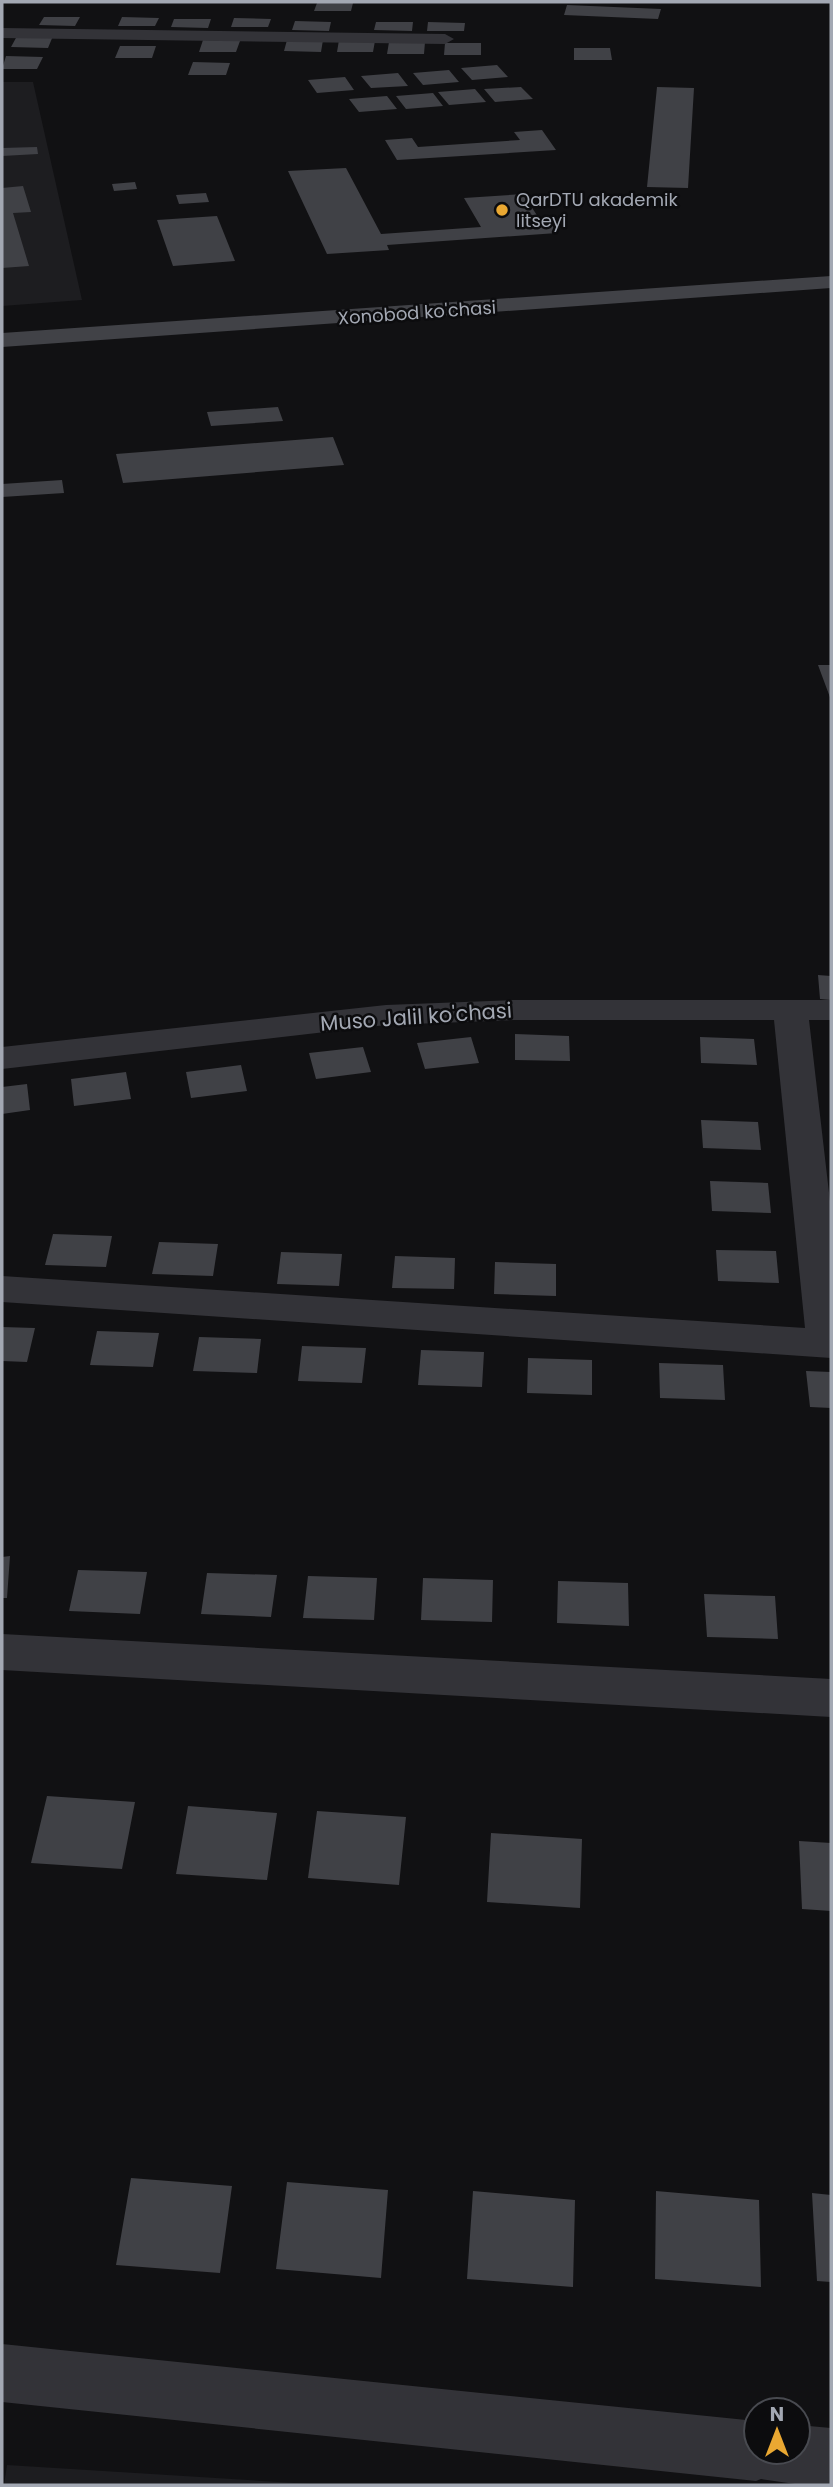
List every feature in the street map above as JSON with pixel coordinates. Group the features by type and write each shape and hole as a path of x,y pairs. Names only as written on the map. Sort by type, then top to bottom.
{"main road":[{"name":"Xonobod ko'chasi","path":"2,340 831,282"}],"street":[{"path":"2,33 445,39"},
{"path":"2,1289 829,1343 790,1009"},
{"name":"Muso Jalil ko'chasi","path":"2,1058 386,1016 514,1010 831,1010"},
{"path":"2,1652 831,1698"},
{"path":"2,2373 742,2450"},
{"path":"812,2457 831,2459"}],"shaded area":[{"path":"2,82 33,82 82,300 2,306"},
{"path":"7,2465 327,2485 4,2485"}],"building":[{"path":"317,3 353,3 351,11 314,11"},
{"path":"567,5 661,9 658,19 564,15"},
{"path":"44,17 80,17 75,26 39,25"},
{"path":"122,17 159,18 155,26 118,26"},
{"path":"234,18 271,19 268,27 231,27"},
{"path":"174,19 211,19 208,28 171,27"},
{"path":"295,21 331,22 329,31 292,30"},
{"path":"376,22 413,22 412,31 374,30"},
{"path":"428,22 465,23 464,31 427,31"},
{"path":"17,36 53,36 48,48 11,47"},
{"path":"203,40 240,41 236,52 199,52"},
{"path":"287,40 323,40 321,52 284,51"},
{"path":"339,40 375,41 373,52 337,52"},
{"path":"389,42 425,42 424,54 387,54"},
{"path":"445,43 481,43 481,55 444,55"},
{"path":"120,46 156,46 152,58 115,58"},
{"path":"574,48 610,48 612,60 574,60"},
{"path":"6,56 43,57 37,69 2,69"},
{"path":"193,62 230,63 226,75 188,75"},
{"path":"497,65 508,77 472,80 461,68"},
{"path":"449,70 459,82 423,85 413,73"},
{"path":"398,73 408,86 371,88 361,76"},
{"path":"345,77 354,90 317,93 308,80"},
{"path":"521,87 533,99 495,102 484,89"},
{"path":"657,87 694,88 688,188 647,187"},
{"path":"475,89 486,102 449,105 438,92"},
{"path":"433,93 443,106 406,109 396,96"},
{"path":"387,96 397,109 359,112 349,99"},
{"path":"542,130 556,150 397,160 385,140 412,138 418,147 520,140 514,132"},
{"path":"37,147 38,154 2,156 2,148"},
{"name":"QarDTU akademik litseyi","path":"346,168 381,234 481,227 464,198 523,194 542,223 550,222 557,233 387,245 389,250 327,254 288,171"},
{"path":"135,182 137,189 114,191 112,184"},
{"path":"23,186 31,212 13,213 29,266 2,268 2,188"},
{"path":"206,193 209,202 179,204 176,195"},
{"path":"217,216 235,261 173,266 157,220"},
{"path":"278,407 283,421 211,426 207,412"},
{"path":"333,437 344,465 123,483 116,454"},
{"path":"62,480 64,493 2,497 2,484"},
{"path":"818,665 831,665 831,700"},
{"path":"818,975 831,976 831,1000 820,999"},
{"path":"515,1034 569,1036 570,1061 515,1060"},
{"path":"471,1037 479,1063 425,1069 417,1043"},
{"path":"700,1037 754,1039 757,1065 701,1063"},
{"path":"363,1047 371,1072 316,1079 309,1053"},
{"path":"241,1065 247,1091 191,1098 186,1072"},
{"path":"126,1072 131,1099 74,1106 71,1079"},
{"path":"27,1084 30,1110 2,1114 2,1087"},
{"path":"701,1120 758,1122 761,1150 703,1148"},
{"path":"710,1181 768,1183 771,1213 712,1211"},
{"path":"53,1234 112,1236 106,1267 45,1265"},
{"path":"159,1242 218,1244 213,1276 152,1274"},
{"path":"716,1250 776,1251 779,1283 718,1281"},
{"path":"281,1252 342,1254 339,1286 277,1284"},
{"path":"395,1256 455,1258 454,1289 392,1288"},
{"path":"495,1262 556,1264 556,1296 494,1294"},
{"path":"2,1327 35,1328 27,1362 2,1361"},
{"path":"97,1331 159,1333 153,1367 90,1365"},
{"path":"199,1337 261,1339 257,1373 193,1371"},
{"path":"302,1346 366,1348 362,1383 298,1381"},
{"path":"421,1350 484,1352 482,1387 418,1385"},
{"path":"528,1358 592,1360 592,1395 527,1393"},
{"path":"659,1363 723,1365 725,1400 660,1398"},
{"path":"806,1371 831,1372 831,1408 810,1407"},
{"path":"10,1556 7,1598 2,1598 2,1557"},
{"path":"78,1570 147,1572 140,1614 69,1611"},
{"path":"207,1573 277,1575 271,1617 201,1614"},
{"path":"308,1576 377,1578 374,1620 303,1618"},
{"path":"423,1578 493,1580 492,1622 421,1620"},
{"path":"558,1581 628,1583 629,1626 557,1623"},
{"path":"704,1594 775,1596 778,1639 707,1637"},
{"path":"47,1796 135,1802 122,1869 31,1863"},
{"path":"188,1806 277,1813 267,1880 176,1874"},
{"path":"317,1811 406,1817 399,1885 308,1878"},
{"path":"491,1833 582,1839 580,1908 487,1902"},
{"path":"799,1841 831,1843 831,1911 802,1909"},
{"path":"131,2178 232,2186 220,2273 116,2265"},
{"path":"287,2182 388,2190 381,2278 276,2269"},
{"path":"473,2191 575,2200 573,2287 467,2279"},
{"path":"656,2191 759,2200 761,2287 655,2279"},
{"path":"812,2193 831,2195 831,2282 817,2281"}],"place":[{"name":"QarDTU akademik litseyi","path":"502,210"}]}
